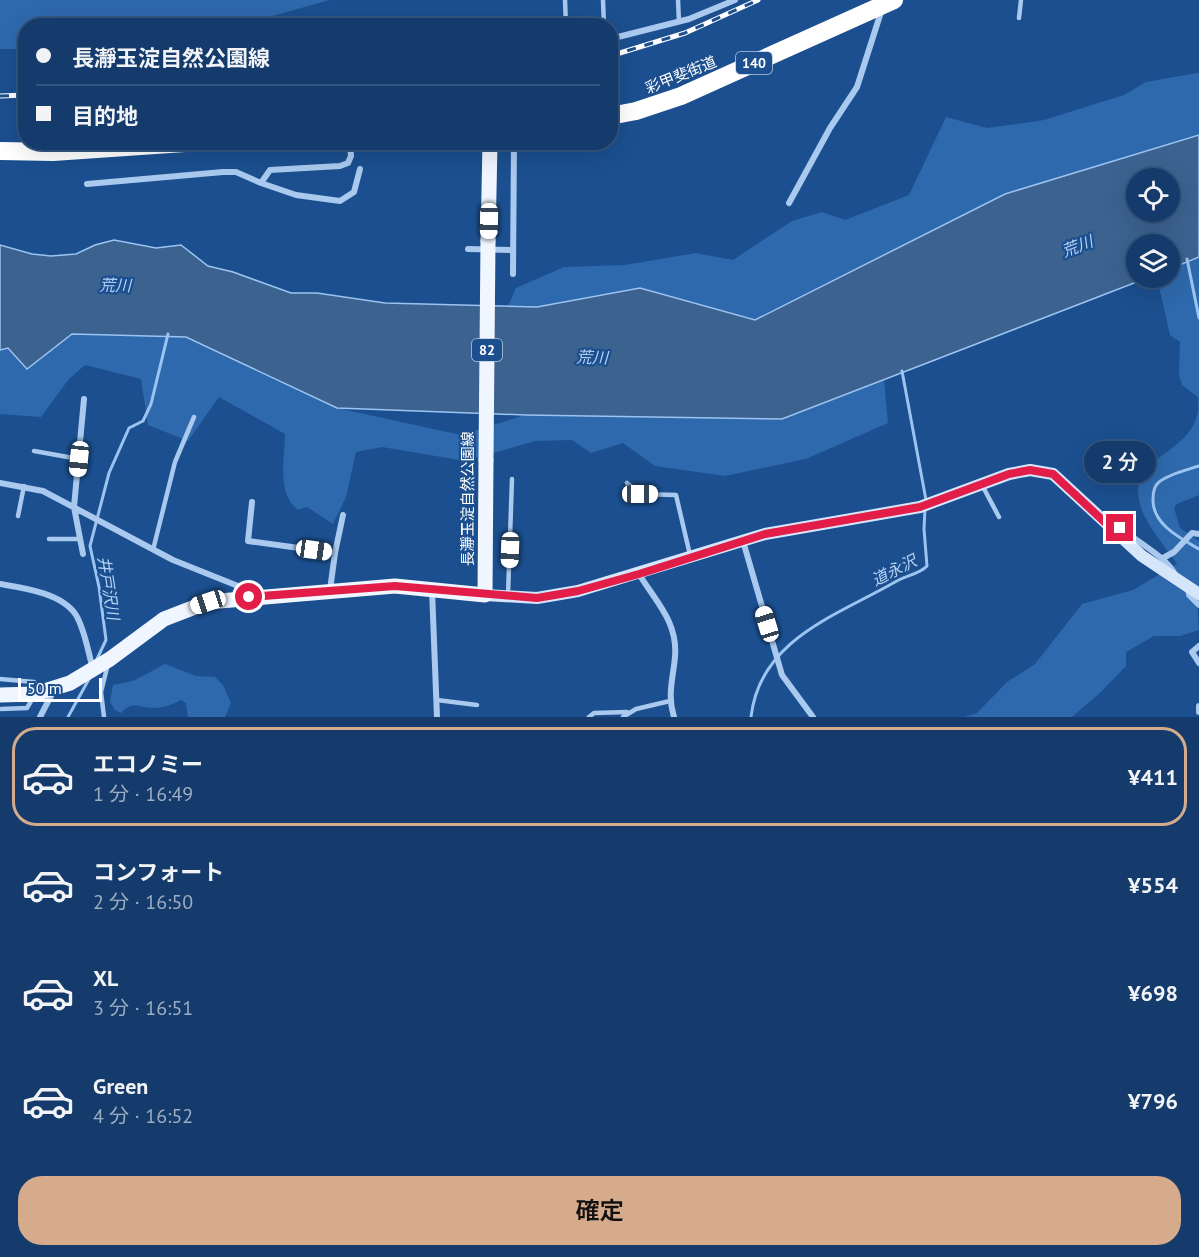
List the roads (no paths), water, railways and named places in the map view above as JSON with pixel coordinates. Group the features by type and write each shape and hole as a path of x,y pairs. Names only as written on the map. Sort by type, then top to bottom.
{"highway":[{"name":"彩甲斐街道","path":"618,114 681,96 887,2"},
{"path":"0,151 83,150"}],"main road":[{"name":"長瀞玉淀自然公園線","path":"485,595 490,150"},
{"path":"0,695 43,692 93,670 164,619 208,602 395,586 485,595"}],"street":[{"path":"618,37 679,22 735,0"},
{"path":"789,203 830,128 858,87 887,2"},
{"path":"261,183 270,170 340,166 348,163 351,150"},
{"path":"513,274 514,150"},
{"path":"87,184 236,172 296,195 340,201 354,192 360,169"},
{"path":"468,249 513,250"},
{"path":"83,554 74,507 79,433 84,399"},
{"path":"485,595 537,598 578,591 765,534 920,507 1017,472 1030,470 1053,474 1142,555 1199,594"},
{"path":"0,483 43,491 153,550 238,586 249,597"},
{"path":"252,502 248,541 335,553"},
{"path":"330,591 342,515"},
{"path":"1111,528 1120,528 1163,558 1175,573 1174,578"},
{"path":"1163,558 1174,552 1192,533 1199,534"},
{"path":"743,541 782,675 813,717"},
{"path":"639,574 669,617 671,624 675,657 670,701 674,717"},
{"path":"0,584 38,592 71,609 77,617 93,670"},
{"path":"1188,587 1189,595 1199,605"},
{"path":"432,589 437,717"},
{"path":"1199,646 1192,652 1199,663"},
{"path":"40,717 43,692"},
{"path":"1199,706 1199,712"}],"lane":[{"path":"565,0 566,18"},
{"path":"603,0 604,18"},
{"path":"678,0 679,22"},
{"path":"1019,18 1021,0"},
{"path":"153,550 175,462 194,417"},
{"path":"34,451 79,459"},
{"path":"508,597 512,478"},
{"path":"627,483 640,494 676,495 682,511 690,558"},
{"path":"982,484 999,518"},
{"path":"18,516 24,486"},
{"path":"49,539 80,539"},
{"path":"104,717 101,692 110,659"},
{"path":"0,679 28,680 34,682 43,692 27,708 1,709"},
{"path":"437,700 477,705"},
{"path":"589,717 600,712 627,712 670,701"},
{"path":"623,717 627,712"}],"water":[{"name":"荒川","path":"1199,135 1199,257 1180,265 1180,234 1126,234 1126,286 782,419 525,415 337,408 186,337 72,334 27,369 8,348 0,350 0,245 32,254 51,256 76,254 95,245 114,240 156,248 181,245 208,266 233,272 291,293 317,293 385,303 537,307 640,288 755,320 1005,194"}],"waterway":[{"path":"1187,259 1199,318"},
{"name":"井戸沢川","path":"97,659 106,640 99,587 90,546 109,473 129,428 143,421 151,404 168,334"},
{"name":"道永沢","path":"902,371 926,500"},
{"path":"1199,466 1163,479 1156,486 1153,499 1154,508 1162,523 1199,549"},
{"name":"道永沢","path":"751,717 757,690 769,668 785,649 826,619 927,566 925,509"},
{"name":"井戸沢川","path":"68,717 89,679"}],"railway":[{"path":"618,54 685,33 758,0"},
{"path":"0,96 18,95"}]}
